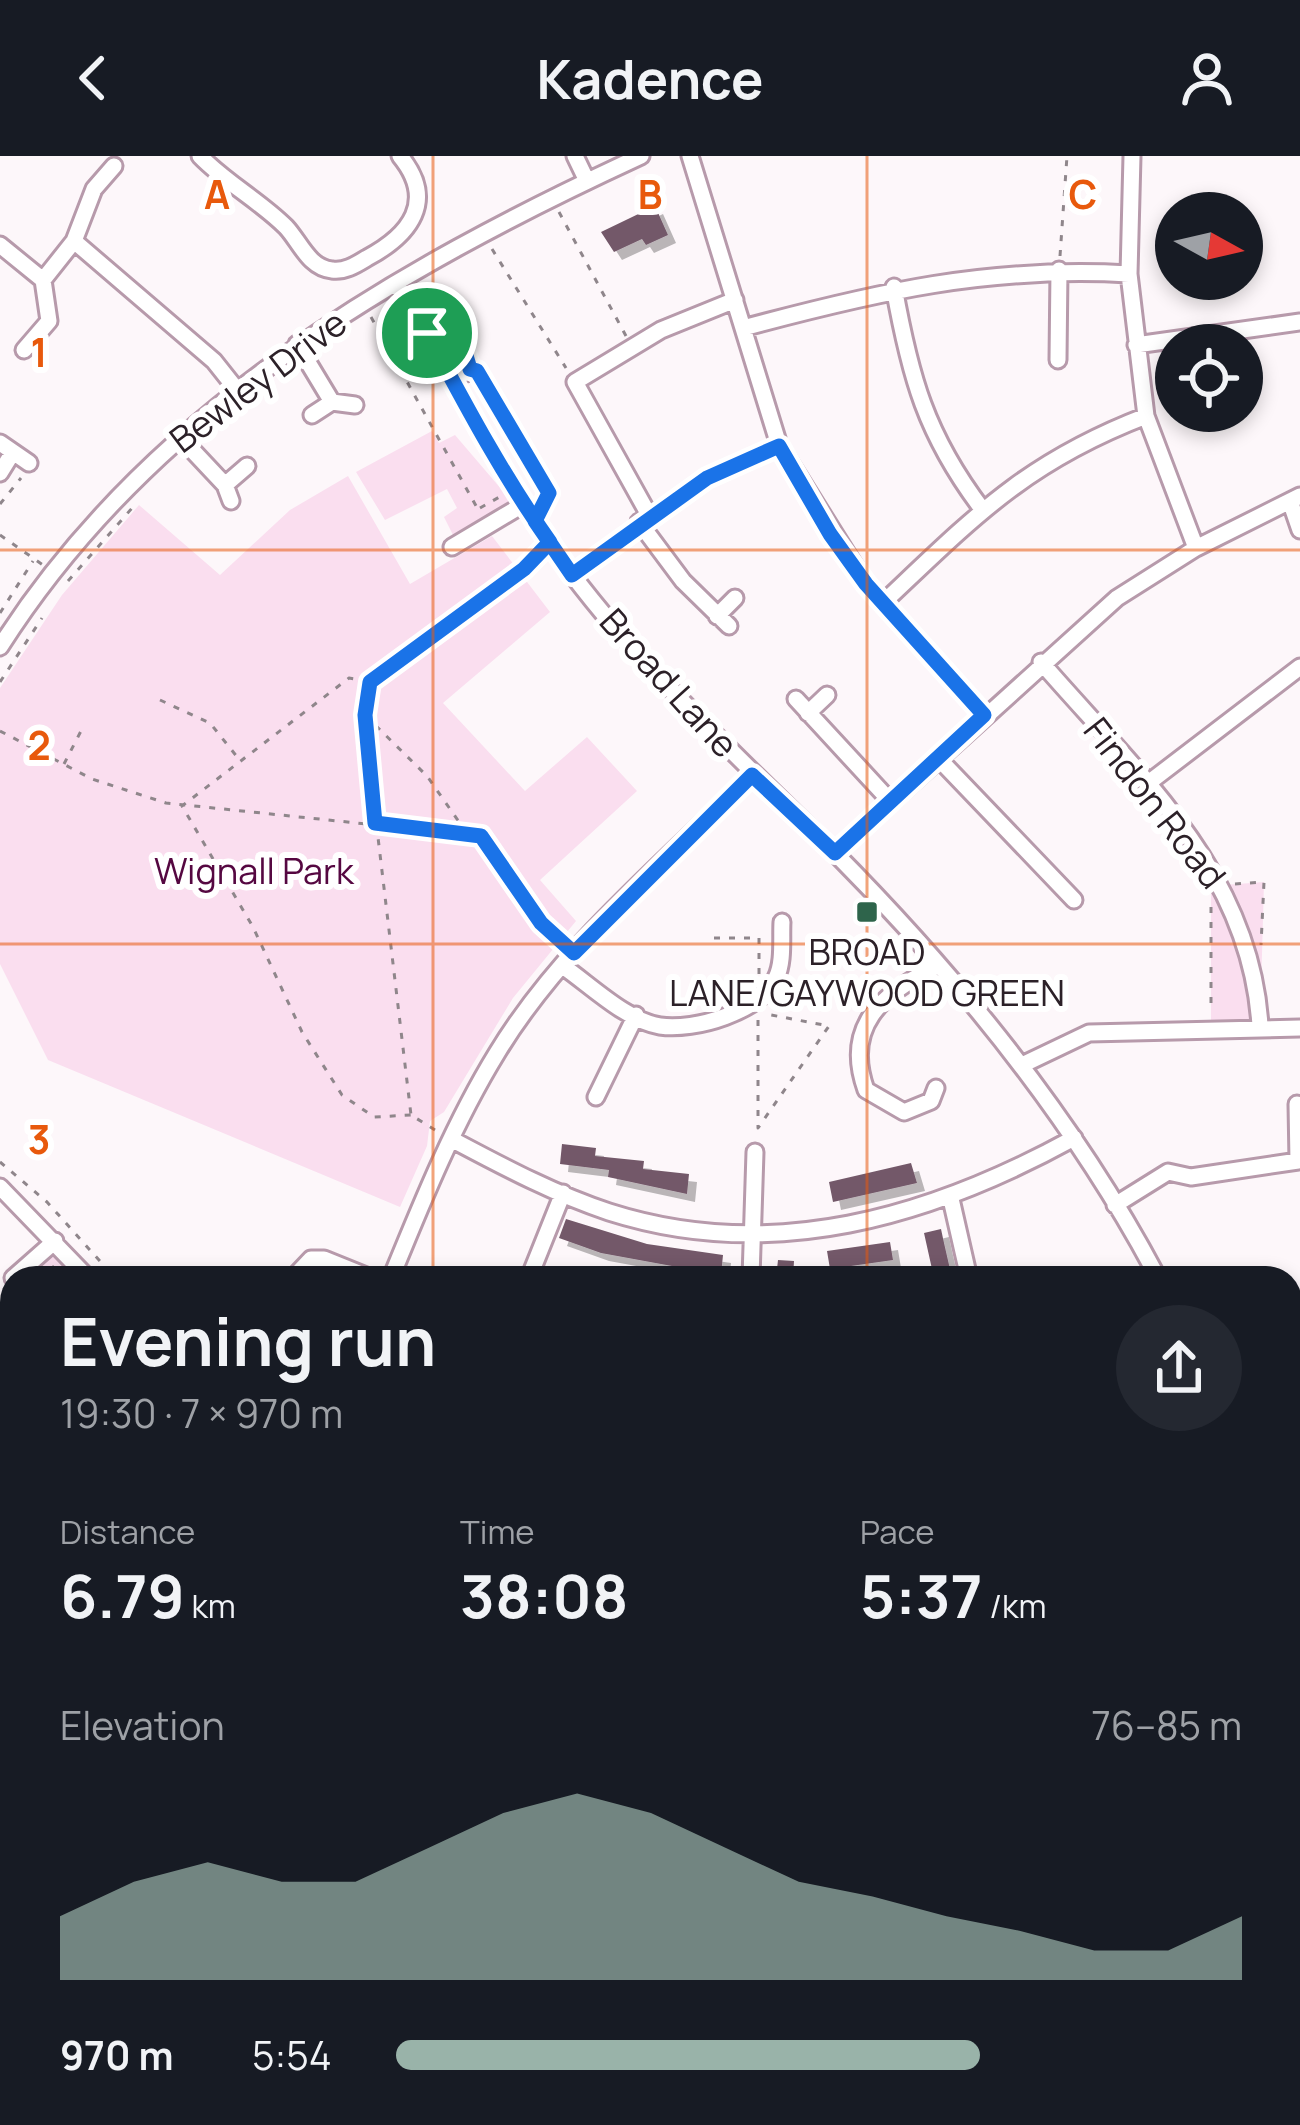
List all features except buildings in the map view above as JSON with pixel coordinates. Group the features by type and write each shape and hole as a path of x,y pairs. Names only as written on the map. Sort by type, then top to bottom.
{"street":[{"path":"200,156 284,226 311,260 332,270 351,267 400,240 412,221 417,199 411,169 400,156"},
{"path":"575,156 587,181"},
{"name":"Bewley Drive","path":"0,647 50,571 106,506 179,436 297,344 363,302 641,156"},
{"path":"689,156 779,446 830,534 984,715"},
{"path":"1132,156 1129,274 1146,416 1196,548"},
{"path":"43,280 74,241 89,202 113,166"},
{"path":"74,241 214,361 237,390"},
{"path":"0,244 43,280 49,321 24,350"},
{"path":"743,328 894,287 1059,270 1129,274"},
{"path":"1058,360 1059,270"},
{"name":"Broad Lane","path":"397,284 524,504 572,575 752,775 835,853 1022,1065 1074,1138 1151,1266"},
{"path":"894,287 924,416 949,465 982,509"},
{"path":"735,301 631,345 575,382 644,519 723,621 735,598"},
{"path":"1136,345 1300,322"},
{"path":"427,333 448,332 461,339 470,369"},
{"path":"297,344 332,402"},
{"path":"450,376 477,371 549,493 535,521"},
{"path":"312,415 332,402 355,405"},
{"path":"884,603 982,509 1039,464 1146,416"},
{"path":"179,436 228,493 247,466"},
{"path":"572,575 707,478 779,446"},
{"path":"0,473 6,447 29,463"},
{"path":"835,853 1117,598 1196,548 1295,499 1300,530"},
{"path":"452,547 524,504"},
{"name":"Findon Road","path":"1041,662 1209,862 1232,902 1249,947 1260,1026"},
{"path":"1147,784 1300,667"},
{"path":"808,712 827,695"},
{"path":"796,699 891,802"},
{"path":"938,759 1074,899"},
{"path":"396,1266 451,1139 498,1050 568,960 752,775"},
{"path":"568,960 636,1015 661,1026 714,1019 759,1005 778,976 782,922"},
{"path":"935,967 870,1010 860,1034 859,1072 866,1090 904,1112 931,1101 936,1088"},
{"path":"596,1097 636,1015"},
{"path":"1022,1065 1089,1034 1300,1028"},
{"path":"1115,1205 1168,1172 1210,1175 1299,1164 1297,1104"},
{"path":"451,1139 611,1213 699,1230 752,1234 837,1226 951,1199 1074,1138"},
{"path":"751,1266 755,1152"},
{"path":"0,1187 77,1266"},
{"path":"534,1266 563,1193"},
{"path":"951,1199 966,1266"},
{"path":"26,1266 55,1241"},
{"path":"304,1266 311,1259 324,1258 342,1266"}],"path":[{"path":"1059,270 1067,156"},
{"path":"552,200 631,345"},
{"path":"485,237 575,382"},
{"path":"363,302 487,525"},
{"path":"0,504 22,477 33,478 41,466 29,463"},
{"path":"478,509 515,488"},
{"path":"59,594 143,497"},
{"path":"0,535 50,571"},
{"path":"411,1115 375,823 365,715 370,682 524,569 550,542"},
{"path":"0,613 34,559"},
{"path":"0,682 49,608"},
{"path":"182,806 349,678 370,682"},
{"path":"160,700 210,723 239,760"},
{"path":"365,715 427,776 465,831"},
{"path":"64,766 82,729"},
{"path":"0,731 64,766 182,806 481,836 497,851 568,960"},
{"path":"182,806 253,927 302,1032 342,1095 374,1117 411,1115 451,1139"},
{"path":"714,938 759,938 758,1128 829,1026 759,1005"},
{"path":"0,1162 47,1202 104,1266"}],"green space":[{"path":"432,431 439,443 455,435 508,497 509,504 454,537 444,517 457,508 447,489 385,520 356,472"},
{"name":"Wignall Park","path":"348,476 410,584 492,536 550,612 443,703 525,791 587,737 637,791 540,880 576,921 513,998 444,1112 430,1121 427,1146 400,1207 48,1060 0,964 0,688 62,595 139,505 220,575 290,510"},
{"path":"1264,882 1260,1026 1211,1028 1211,886"},
{"path":"55,1241 77,1266 27,1266"}],"place":[{"name":"BROAD LANE/GAYWOOD GREEN","path":"867,912"}],"route":[{"path":"427,333 448,332 461,339 470,369 477,371 549,493 535,521 550,542 572,575 639,522 707,478 779,446 830,534 866,584 984,715 835,853 752,775 574,953 541,923 497,851 481,836 375,823 365,715 372,694 370,682 524,569 550,542 535,521 515,488 427,333"}]}
